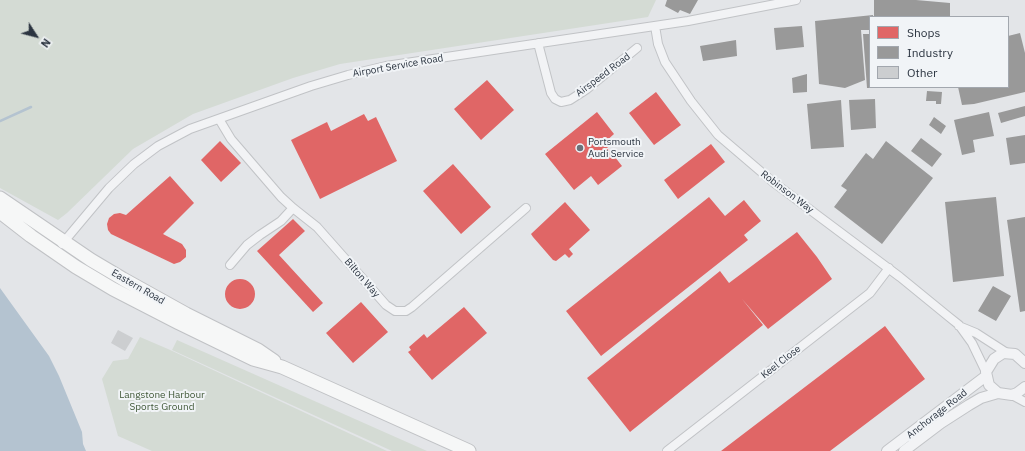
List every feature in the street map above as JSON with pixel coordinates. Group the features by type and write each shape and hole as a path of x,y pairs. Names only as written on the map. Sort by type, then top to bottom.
{"main road":[{"name":"Eastern Road","path":"0,198 64,242 123,279 181,311 258,350 282,367"},
{"name":"Eastern Road","path":"0,212 55,253 113,289 179,324 253,359 282,367 469,451"}],"street":[{"name":"Airport Service Road","path":"55,253 109,188 147,153 174,136 311,86 386,66 688,21 796,0"},
{"name":"Robinson Way","path":"655,26 658,44 665,62 691,101 718,135 774,182 889,268 959,325 1016,353"},
{"name":"Airspeed Road","path":"538,43 551,93 555,100 561,102 570,100 587,89 637,48"},
{"name":"Bilton Way","path":"219,119 231,139 280,197 317,227 391,310 400,312 412,307 526,208"},
{"path":"230,265 247,245 281,221 292,208"},
{"name":"Keel Close","path":"667,451 870,293 889,268"},
{"name":"Robinson Way","path":"959,325 972,343 986,374"},
{"path":"1016,353 1025,363"},
{"name":"Anchorage Road","path":"887,451 986,374 994,359 999,355 1016,353"},
{"path":"986,374 989,385 998,393 1012,395 1025,402"},
{"path":"1012,395 1025,387"},
{"name":"Anchorage Road","path":"904,451 963,408 981,398 998,393"}],"green space":[{"path":"0,0 656,0 648,17 340,64 293,78 193,114 133,149 58,220 0,188"},
{"name":"Langstone Harbour Sports Ground","path":"140,337 387,451 152,451 118,436 102,379 113,361 128,359"},
{"path":"177,340 427,451 392,451 172,350"}],"water":[{"path":"0,288 49,356 59,376 82,432 83,444 86,451 0,451"}],"building: Shops":[{"path":"487,80 514,110 481,140 454,109"},
{"path":"656,92 681,125 654,145 629,113"},
{"name":"Portsmouth Audi Service","path":"597,112 614,134 604,143 622,166 598,185 591,176 574,190 545,154"},
{"path":"364,114 368,121 376,117 397,161 320,199 291,140 327,122 331,131"},
{"path":"220,141 241,163 221,182 201,160"},
{"path":"711,144 725,162 678,199 664,180"},
{"path":"453,164 491,207 461,234 423,191"},
{"path":"170,176 194,203 163,234 182,244 186,250 186,257 180,262 174,264 111,234 108,230 107,224 109,218 114,214 120,213 126,215"},
{"path":"709,197 725,216 744,200 761,221 744,235 748,240 601,356 566,311"},
{"path":"565,202 590,230 569,249 573,254 569,258 565,254 556,261 553,260 531,234"},
{"path":"293,219 305,231 279,255 323,303 313,312 257,251"},
{"path":"797,232 832,279 768,329 742,299 763,325 630,432 587,378 720,271 729,283"},
{"path":"240,279 251,283 255,294 251,305 240,309 229,305 225,294 229,283"},
{"path":"361,302 388,332 353,363 326,333"},
{"path":"464,307 487,333 432,380 408,352 411,350 409,347 424,334 427,338"},
{"path":"885,326 925,379 830,451 721,451"}],"building: Industry":[{"path":"667,0 698,0 690,14 680,10 678,13 665,6"},
{"path":"874,0 916,0 950,3 950,16 874,16"},
{"path":"873,15 869,16 869,30 861,30 865,80 845,88 819,84 815,21"},
{"path":"802,26 804,47 776,50 774,28"},
{"path":"1020,33 1025,53 1025,92 974,104 962,105 958,88 1009,88 1009,36"},
{"path":"863,34 869,34 869,88 867,88"},
{"path":"736,40 737,56 703,61 700,46"},
{"path":"807,74 807,92 793,93 792,78"},
{"path":"927,91 942,92 941,104 936,104 936,101 926,101"},
{"path":"875,99 876,128 851,130 849,100"},
{"path":"841,100 844,147 811,149 807,104"},
{"path":"1025,106 1025,116 1001,123 998,113"},
{"path":"989,112 994,136 973,140 975,152 962,155 954,120"},
{"path":"934,117 946,126 941,134 929,125"},
{"path":"1025,135 1025,163 1010,165 1006,138"},
{"path":"921,138 942,154 932,167 911,151"},
{"path":"886,141 933,178 882,244 834,207 847,190 841,186 866,153 873,159"},
{"path":"996,197 1004,276 953,282 945,202"},
{"path":"1025,217 1025,311 1020,312 1007,220"},
{"path":"993,286 1011,296 996,321 978,311"}],"building: Other":[{"path":"118,330 133,338 125,351 111,343"}],"waterway":[{"path":"0,121 31,107"}],"place":[{"name":"Portsmouth Audi Service","path":"580,148"}]}
